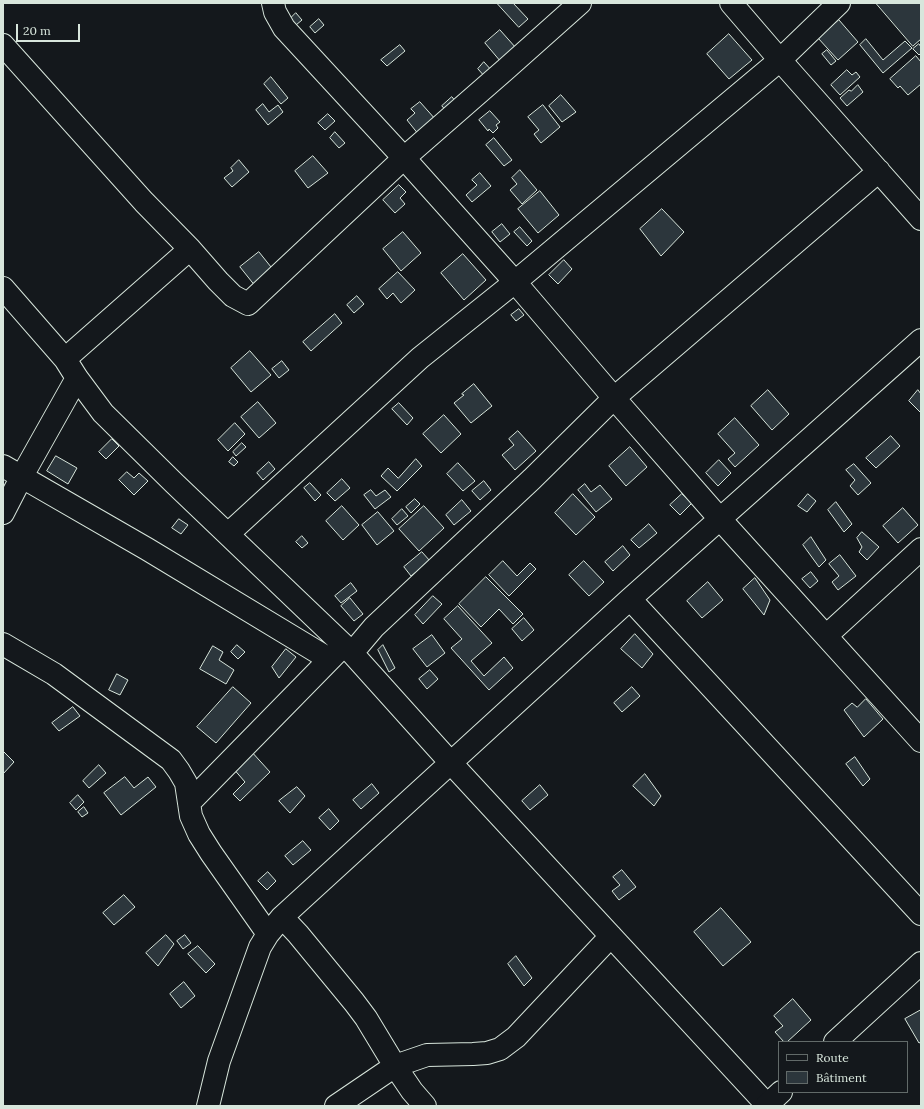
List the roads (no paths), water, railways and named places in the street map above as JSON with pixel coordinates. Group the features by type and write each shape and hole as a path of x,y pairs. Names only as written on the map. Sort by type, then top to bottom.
{"street":[{"path":"273,3 275,12 284,28 404,158 515,282 720,519 921,741"},
{"path":"3,45 144,202 190,249 218,281 234,296 248,304 404,158 506,70 580,3"},
{"path":"731,3 921,219"},
{"path":"228,534 420,358 515,282 780,60 839,3"},
{"path":"189,803 341,653 374,627 532,479 614,398 879,171"},
{"path":"65,359 190,249"},
{"path":"3,288 65,359 103,413 228,534 341,653 450,762 611,936 771,1102"},
{"path":"208,1106 221,1054 260,947 268,934 282,917 630,599 921,340"},
{"path":"3,513 77,378"},
{"path":"3,466 147,549 341,653"},
{"path":"826,636 921,549"},
{"path":"630,599 921,914"},
{"path":"3,644 54,674 171,760 186,783 191,816 199,834 268,934"},
{"path":"282,917 298,934 354,1002 366,1018 395,1066 425,1106"},
{"path":"336,1106 395,1066 427,1055 487,1053 500,1049 516,1037 611,936"},
{"path":"836,1041 921,963"}]}
